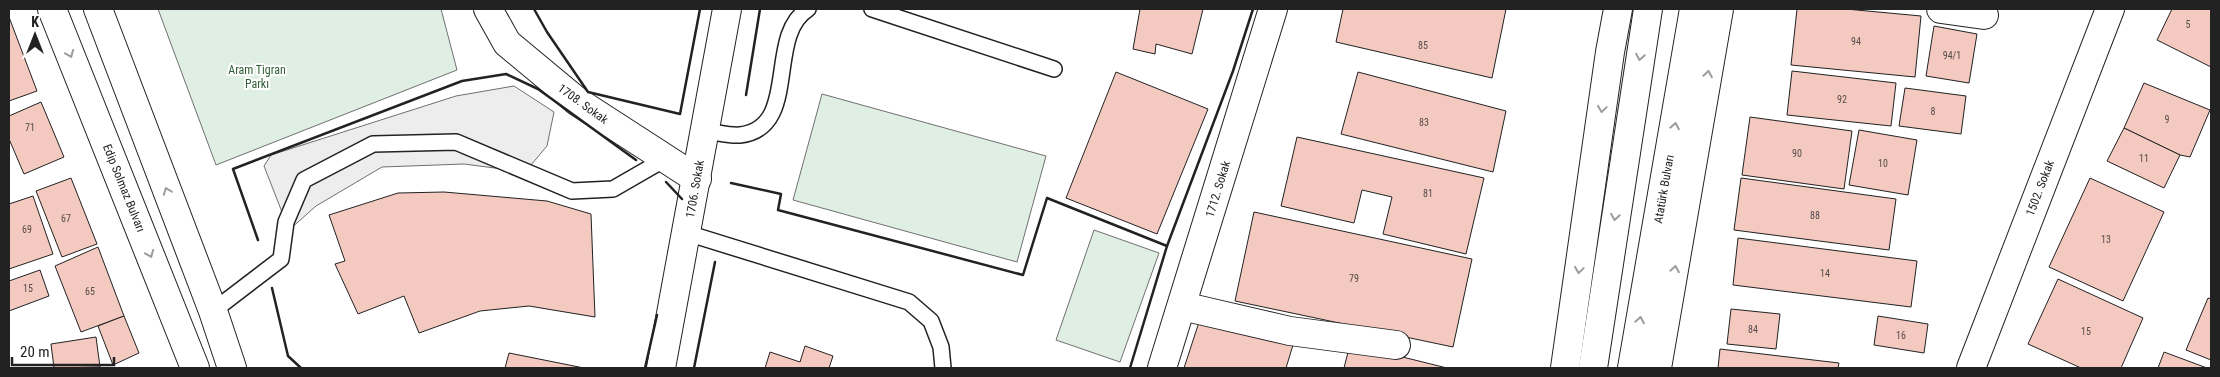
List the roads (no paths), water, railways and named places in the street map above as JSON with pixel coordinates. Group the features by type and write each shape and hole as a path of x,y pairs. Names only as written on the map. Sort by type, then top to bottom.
{"street":[{"name":"Edip Solmaz Bulvarı","path":"52,9 195,368"},
{"path":"98,9 213,311 232,368"},
{"name":"1708. Sokak","path":"488,9 507,43 578,102 697,179"},
{"name":"1706. Sokak","path":"661,368 727,9"},
{"name":"1712. Sokak","path":"1162,368 1273,9"},
{"path":"1566,368 1610,52 1618,9"},
{"path":"1593,368 1648,9"},
{"name":"Atatürk Bulvarı","path":"1632,368 1694,9"},
{"path":"1657,368 1719,9"},
{"path":"1941,9 1984,15"},
{"name":"1502. Sokak","path":"1971,368 2110,9"},
{"path":"1182,306 1290,331 1396,345"}],"lane":[{"path":"706,131 739,135 759,130 777,104 786,39 799,14 808,9"},
{"path":"872,9 1054,69"},
{"path":"213,311 282,259 286,222 304,180 373,144 456,142 572,191 613,189 665,159"},
{"path":"687,233 908,302 931,321 941,347 943,368"}],"park label":[{"name":"Aram Tigran Parkı","path":"257,77"}]}
